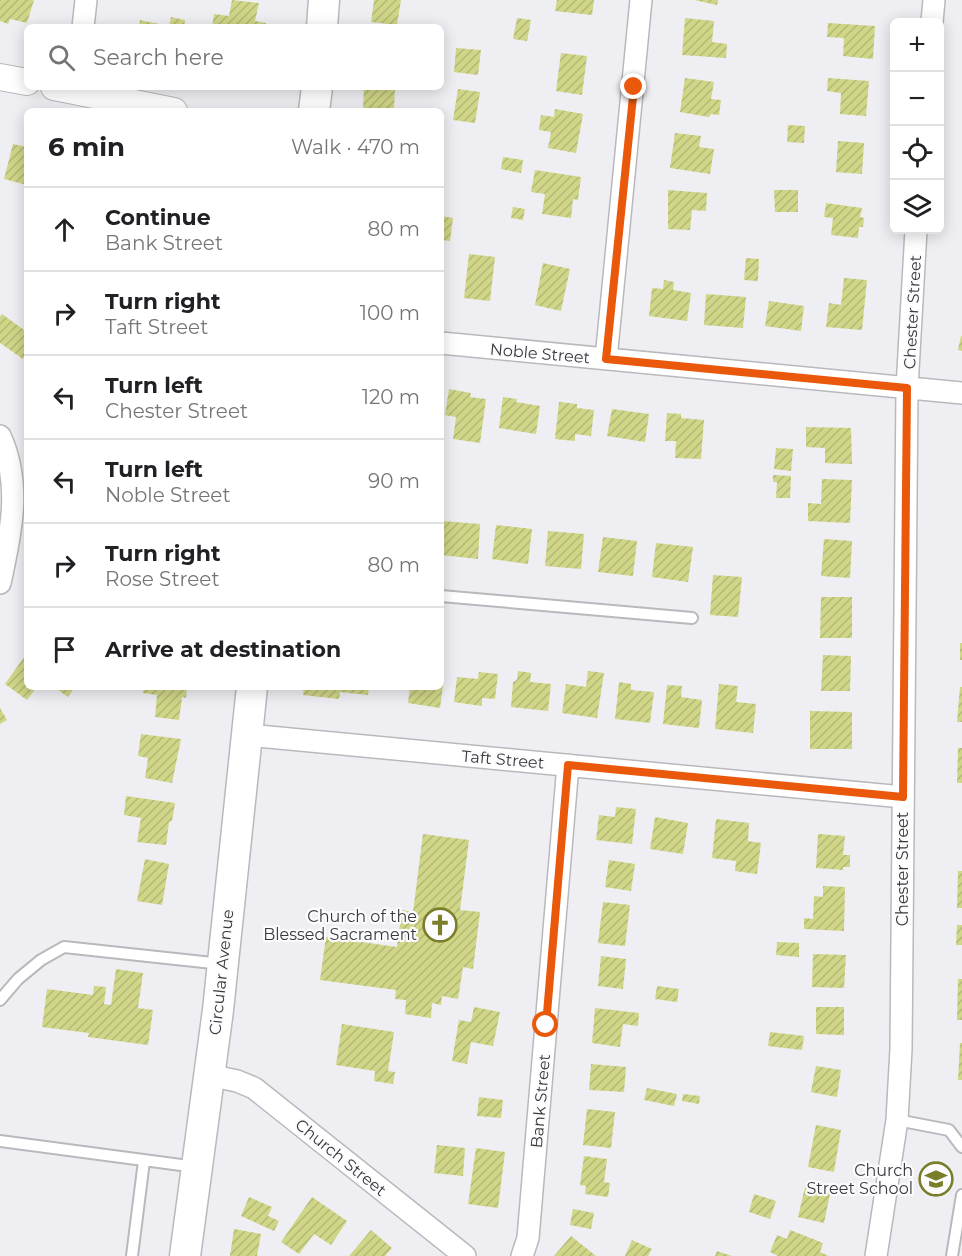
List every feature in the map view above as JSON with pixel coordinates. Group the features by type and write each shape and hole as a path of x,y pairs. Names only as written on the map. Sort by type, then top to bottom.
{"main road":[{"path":"322,24 324,0"},
{"path":"314,108 316,90"},
{"name":"Circular Avenue","path":"185,1256 223,964 252,690"}],"street":[{"path":"83,24 86,0"},
{"path":"606,359 641,0"},
{"path":"932,18 934,0"},
{"path":"0,76 24,81"},
{"path":"78,90 160,108"},
{"name":"Chester Street","path":"876,1256 897,1120 901,1049 907,388 916,234"},
{"name":"Noble Street","path":"444,343 962,393"},
{"path":"0,436 6,448 14,486 19,537 0,583"},
{"name":"Taft Street","path":"247,735 903,797"},
{"name":"Bank Street","path":"522,1256 528,1238 568,765"},
{"name":"Church Street","path":"209,1075 237,1081 254,1088 465,1256"}],"lane":[{"path":"444,596 692,618"},
{"path":"0,1000 18,979 41,960 64,947 223,964"},
{"path":"897,1120 949,1130 962,1147"},
{"path":"0,1142 196,1167"},
{"path":"132,1256 144,1161"},
{"path":"952,1256 962,1195"}],"building":[{"path":"0,0 34,0 27,23 10,19 8,24 0,21"},
{"path":"232,0 259,3 255,21 266,23 212,24 214,14 229,16"},
{"path":"374,0 401,0 397,24 371,22"},
{"path":"557,0 594,0 592,15 555,11"},
{"path":"694,0 718,0 717,5"},
{"path":"171,17 185,20 184,24 170,24"},
{"path":"517,18 531,20 527,41 513,39"},
{"path":"685,18 714,21 712,42 727,44 726,58 682,55"},
{"path":"140,20 159,24 139,24"},
{"path":"828,23 875,26 873,59 843,56 844,38 827,37"},
{"path":"456,48 481,50 478,75 454,72"},
{"path":"561,53 587,56 582,95 556,91"},
{"path":"685,78 714,82 711,99 721,100 719,115 711,114 709,117 680,112"},
{"path":"828,78 869,81 866,116 840,114 841,93 827,91"},
{"path":"458,89 480,92 475,123 453,120"},
{"path":"364,90 395,90 394,108 363,108"},
{"path":"555,109 583,114 576,153 548,148 551,132 539,130 541,115 554,117"},
{"path":"788,125 805,126 804,143 787,142"},
{"path":"675,133 701,136 699,147 714,149 710,174 670,168"},
{"path":"838,141 864,143 862,174 836,172"},
{"path":"13,144 24,146 24,184 4,179"},
{"path":"503,157 523,160 521,173 501,169"},
{"path":"535,170 581,177 578,200 573,199 571,218 542,214 545,194 531,192"},
{"path":"668,190 707,193 706,211 692,210 690,230 668,229"},
{"path":"774,190 798,190 798,212 775,212"},
{"path":"826,203 862,208 860,217 864,218 863,227 859,227 858,238 831,235 833,218 824,217"},
{"path":"513,207 525,209 523,220 511,218"},
{"path":"444,216 453,218 450,241 444,240"},
{"path":"469,254 495,257 490,301 464,298"},
{"path":"746,258 759,259 758,281 744,280"},
{"path":"543,263 570,269 561,311 535,305"},
{"path":"844,278 867,280 862,330 826,327 829,303 841,305"},
{"path":"664,280 674,282 673,290 691,293 687,321 649,316 652,288 663,289"},
{"path":"706,294 746,297 743,328 704,325"},
{"path":"769,301 804,306 801,331 765,326"},
{"path":"2,314 24,330 23,359 0,343"},
{"path":"962,336 962,351 958,350"},
{"path":"449,389 471,393 470,397 486,399 480,443 453,439 456,417 445,415"},
{"path":"503,397 540,406 536,434 499,428"},
{"path":"559,402 577,404 577,408 594,410 591,436 575,434 575,441 555,439"},
{"path":"612,409 649,414 645,442 607,436"},
{"path":"667,413 681,414 681,418 704,420 701,459 675,458 676,441 665,441"},
{"path":"806,427 851,428 852,464 825,463 825,448 806,447"},
{"path":"776,448 793,449 791,471 774,469"},
{"path":"773,475 791,476 790,498 776,498 777,482 773,482"},
{"path":"822,479 852,480 850,523 808,521 808,503 821,504"},
{"path":"444,521 480,524 478,559 444,555"},
{"path":"496,525 532,529 528,564 492,559"},
{"path":"548,531 584,534 581,569 545,566"},
{"path":"603,537 637,541 633,576 598,572"},
{"path":"824,539 852,541 850,578 821,576"},
{"path":"656,543 693,547 688,582 652,577"},
{"path":"713,575 742,577 738,617 710,615"},
{"path":"821,597 852,597 852,638 820,638"},
{"path":"960,643 962,643 962,660 960,660"},
{"path":"823,655 851,656 850,691 821,691"},
{"path":"24,657 24,690 35,690 27,700 5,684"},
{"path":"518,671 531,673 530,682 551,684 548,711 511,707 513,682 517,680"},
{"path":"588,671 604,673 597,718 562,713 566,684 586,687"},
{"path":"479,672 498,674 495,699 482,698 482,706 454,702 457,677 478,679"},
{"path":"619,682 631,684 631,690 654,692 650,723 615,719"},
{"path":"719,684 738,686 736,702 756,704 753,733 715,729"},
{"path":"667,685 682,686 681,697 702,700 699,728 663,724"},
{"path":"960,687 962,687 962,722 957,722"},
{"path":"58,690 73,690 68,697"},
{"path":"144,690 187,690 186,698 182,697 179,720 155,717 157,695 143,693"},
{"path":"304,690 369,690 368,695 340,692 339,699 303,695"},
{"path":"410,690 442,690 440,708 408,703"},
{"path":"0,708 7,720 0,724"},
{"path":"810,711 852,712 852,749 810,749"},
{"path":"141,734 181,739 172,783 145,778 148,758 138,756"},
{"path":"958,748 962,748 962,783 957,783"},
{"path":"126,796 175,803 172,821 169,822 166,845 137,842 141,818 124,815"},
{"path":"616,807 636,809 632,844 596,840 599,815 615,817"},
{"path":"655,817 688,823 683,854 650,849"},
{"path":"716,819 749,823 748,841 761,843 757,874 735,871 736,861 712,858"},
{"name":"Church of the Blessed Sacrament","path":"423,834 469,840 460,910 480,912 473,969 463,967 458,999 442,996 441,1005 432,1003 431,1018 405,1014 406,1000 395,999 396,990 320,980 326,937 397,947 402,910 413,912"},
{"path":"818,834 845,836 843,855 850,855 850,867 843,867 843,870 816,868"},
{"path":"145,859 169,864 162,905 137,901"},
{"path":"609,860 635,864 631,891 605,887"},
{"path":"958,871 962,871 962,908 957,908"},
{"path":"823,886 845,887 844,931 804,929 804,918 813,919 814,896 823,897"},
{"path":"603,902 630,905 625,946 598,943"},
{"path":"957,925 962,925 962,945 956,945"},
{"path":"777,942 799,943 799,957 776,955"},
{"path":"813,954 846,955 844,988 812,987"},
{"path":"601,956 626,959 623,989 598,986"},
{"path":"116,969 143,973 138,1008 153,1010 148,1045 88,1037 89,1033 42,1027 47,989 93,995 94,986 106,987 104,1004 111,1005"},
{"path":"958,979 962,979 962,1020 957,1020"},
{"path":"657,986 679,989 677,1002 655,999"},
{"path":"474,1007 500,1012 493,1046 471,1042 467,1064 452,1061 459,1020 471,1022"},
{"path":"816,1007 844,1007 844,1035 816,1034"},
{"path":"595,1008 639,1013 638,1026 623,1024 620,1047 592,1043"},
{"path":"342,1024 394,1032 388,1071 395,1072 393,1084 374,1081 375,1071 336,1065"},
{"path":"770,1032 804,1036 802,1050 768,1046"},
{"path":"960,1043 962,1043 962,1080 958,1080"},
{"path":"591,1064 626,1067 624,1092 589,1090"},
{"path":"816,1066 841,1070 837,1097 811,1092"},
{"path":"647,1088 677,1094 674,1106 644,1100"},
{"path":"683,1094 700,1096 699,1104 682,1101"},
{"path":"479,1097 503,1100 501,1118 477,1116"},
{"path":"587,1109 615,1112 611,1148 583,1145"},
{"path":"816,1125 841,1130 834,1172 808,1167"},
{"path":"437,1145 465,1148 463,1176 434,1173"},
{"path":"476,1148 505,1152 498,1208 468,1204"},
{"path":"584,1156 607,1159 604,1182 610,1183 608,1197 585,1194 586,1186 580,1185"},
{"path":"806,1183 831,1189 824,1223 798,1217"},
{"path":"754,1194 776,1201 770,1219 749,1212"},
{"path":"249,1197 272,1207 268,1216 279,1221 274,1231 241,1216"},
{"path":"312,1197 347,1221 331,1245 314,1234 299,1254 281,1242"},
{"path":"573,1209 594,1213 591,1229 570,1225"},
{"path":"234,1229 261,1234 257,1256 230,1256"},
{"path":"371,1230 392,1248 385,1256 349,1256"},
{"path":"790,1230 823,1243 820,1252 829,1256 778,1256 770,1252 777,1235 787,1239"},
{"path":"571,1236 596,1256 554,1256"},
{"path":"632,1240 652,1249 648,1256 625,1256"},
{"path":"717,1251 732,1256 715,1256"}],"place":[{"name":"Church of the Blessed Sacrament","path":"440,925"},
{"name":"Church Street School","path":"936,1179"}],"route":[{"path":"546,1025 568,765 903,797 907,388 606,359 634,87"}]}
